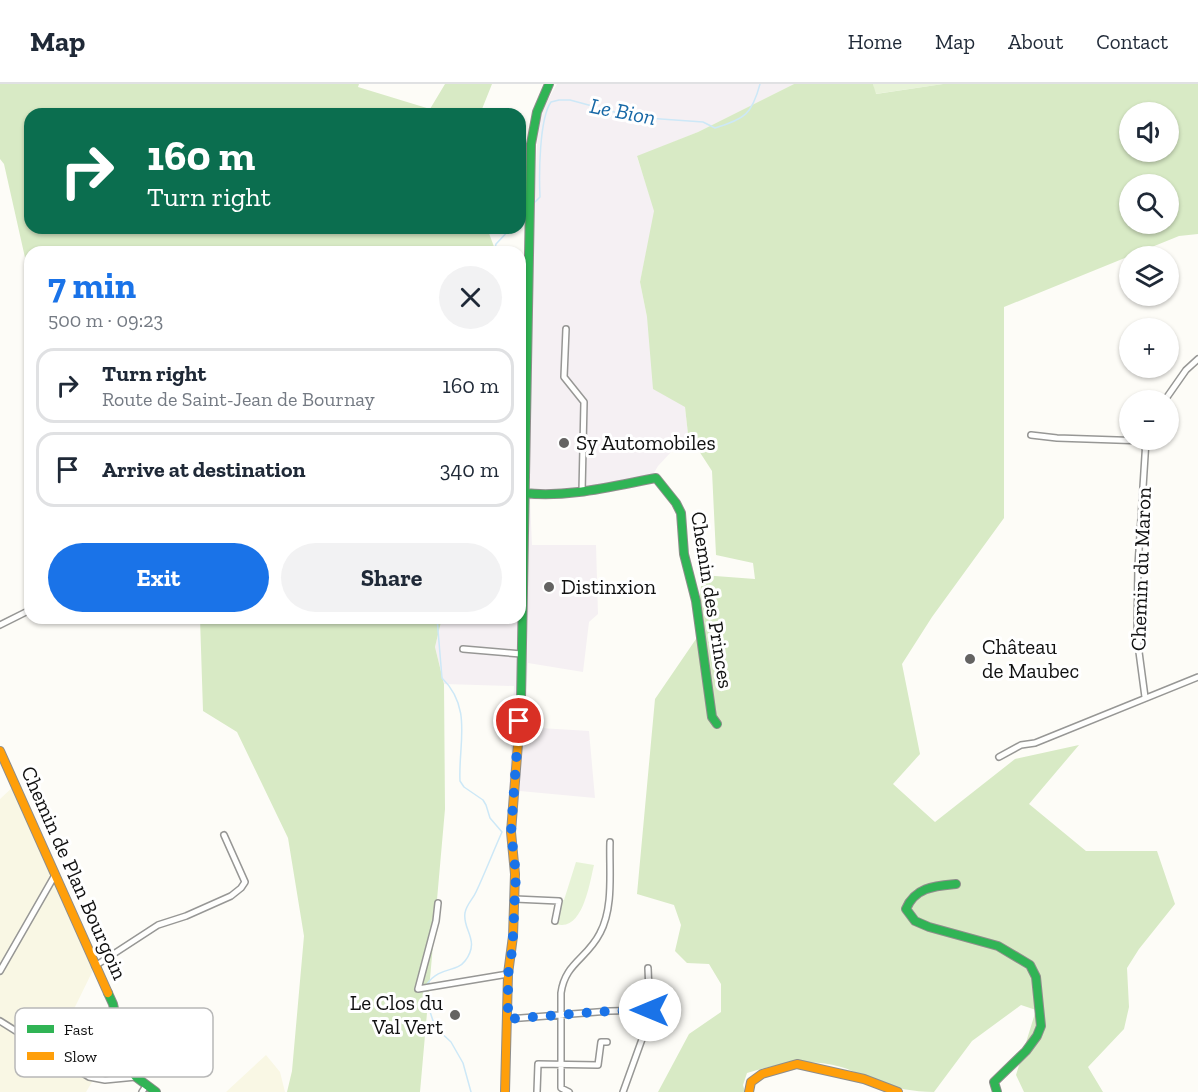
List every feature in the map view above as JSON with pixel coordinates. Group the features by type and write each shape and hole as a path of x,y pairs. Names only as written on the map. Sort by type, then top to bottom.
{"street":[{"path":"526,400 531,144 534,117 541,97 549,84"},
{"path":"566,329 564,377 584,402 582,492"},
{"path":"1172,390 1186,370 1198,359"},
{"path":"1031,435 1119,439"},
{"name":"Chemin du Maron","path":"1145,450 1138,566 1137,637 1138,660 1145,698"},
{"name":"Chemin des Princes","path":"526,493 542,495 582,492 656,478 681,513 687,570 696,602 712,717 717,724"},
{"path":"0,625 24,613"},
{"path":"505,1092 508,974 511,960 516,874 511,841 521,699 521,624"},
{"path":"462,650 520,654"},
{"path":"999,757 1021,745 1035,743 1198,677"},
{"name":"Chemin de Plan Bourgoin","path":"0,751 114,1008"},
{"path":"95,966 158,925 186,916 231,896 241,888 245,882 224,835"},
{"path":"569,1092 561,1088 560,1015 563,980 569,969 589,951 601,932 606,918 610,842"},
{"path":"0,971 55,875"},
{"path":"956,884 936,886 916,893 906,909 911,917 929,927 998,946 1030,965 1036,977 1041,1026 1026,1051 994,1082 997,1092"},
{"path":"515,899 559,901 555,921"},
{"path":"438,903 436,921 418,989 508,974"},
{"path":"623,1092 650,1017 648,968"},
{"path":"508,1019 650,1010"},
{"path":"0,1021 15,1030"},
{"path":"537,1092 538,1064 598,1065 601,1042 607,1042"},
{"path":"748,1092 751,1082 762,1074 797,1065 864,1079 898,1092"},
{"path":"89,1077 105,1080 136,1077 144,1089 156,1092"}],"shaded area":[{"path":"557,84 794,84 698,132 637,157 655,211 640,282 647,317 685,407 688,434 658,466 651,478 589,493 530,500 532,545 596,545 598,614 589,622 583,672 528,663 524,727 589,731 595,798 509,790 514,686 444,684 435,647 441,624 526,624 526,293 534,209 538,126 545,105"},
{"path":"15,785 95,966 74,1008 15,1008 15,1077 84,1077 92,1082 86,1092 0,1092 0,799"},
{"path":"266,1055 280,1072 285,1092 226,1092"}],"green space":[{"path":"0,84 359,84 358,87 427,108 24,108 24,234 489,234 494,246 24,246 24,253 4,164 0,159"},
{"path":"445,84 492,84 482,108 431,108"},
{"path":"794,84 873,84 876,94 943,84 1198,84 1198,234 1179,236 1154,246 1119,246 1119,260 1004,307 1004,518 932,617 902,664 920,754 893,784 935,822 1015,759 1079,745 1029,804 1086,851 1157,851 1175,904 1127,968 1129,1007 1124,1029 1088,1067 1103,1092 1024,1092 1016,1075 1036,1010 1021,1005 972,1041 934,1092 897,1088 841,1067 805,1062 782,1064 747,1073 743,1085 745,1092 658,1092 689,1034 721,1012 721,984 709,964 687,963 675,951 681,925 674,905 637,894 655,699 696,639 702,575 755,579 753,563 716,555 712,471 688,434 685,407 653,389 647,317 640,282 654,211 637,156 698,132"},
{"path":"873,84 943,84 875,94"},
{"path":"200,624 441,624 435,647 444,684 445,809 420,1092 287,1092 292,1071 304,936 288,838 237,732 203,711"},
{"path":"576,862 594,865 584,904 573,921 565,925 556,924 561,900 564,900"}],"waterway":[{"name":"Le Bion","path":"534,203 540,197 542,134 551,102 570,100 633,117 703,122 715,128 734,122 746,114 754,102 760,84"},
{"name":"Le Bion","path":"496,246 505,234"},
{"name":"Le Bion","path":"427,984 437,974 461,965 469,954 471,941 465,919 466,910 502,832 490,818 483,800 464,787 460,781 461,714 452,690 442,678 438,624"},
{"name":"Le Bion","path":"424,993 435,1027 451,1042 463,1063 471,1092"}],"traffic: fast":[{"path":"526,422 531,144 537,112 549,84"},
{"path":"526,493 574,493 656,478 681,513 684,554 696,601 712,717 717,724"},
{"path":"519,731 522,624"},
{"path":"956,884 933,887 920,892 906,909 915,921 929,927 998,946 1030,965 1036,977 1041,1026 1026,1051 994,1082 997,1092"},
{"path":"108,993 114,1008"},
{"path":"136,1077 156,1092"}],"traffic: slow":[{"path":"505,1092 508,974 513,936 515,874 511,832 519,731"},
{"path":"0,751 108,993"},
{"path":"749,1092 751,1082 762,1074 797,1064 864,1079 898,1092"}],"place":[{"name":"Sy Automobiles","path":"564,443"},
{"name":"Distinxion","path":"549,587"},
{"name":"Château de Maubec","path":"970,659"},
{"name":"Le Clos du Val Vert","path":"455,1015"}],"route":[{"path":"519,721 511,832 516,874 513,936 508,974 508,1019 650,1010"}]}
